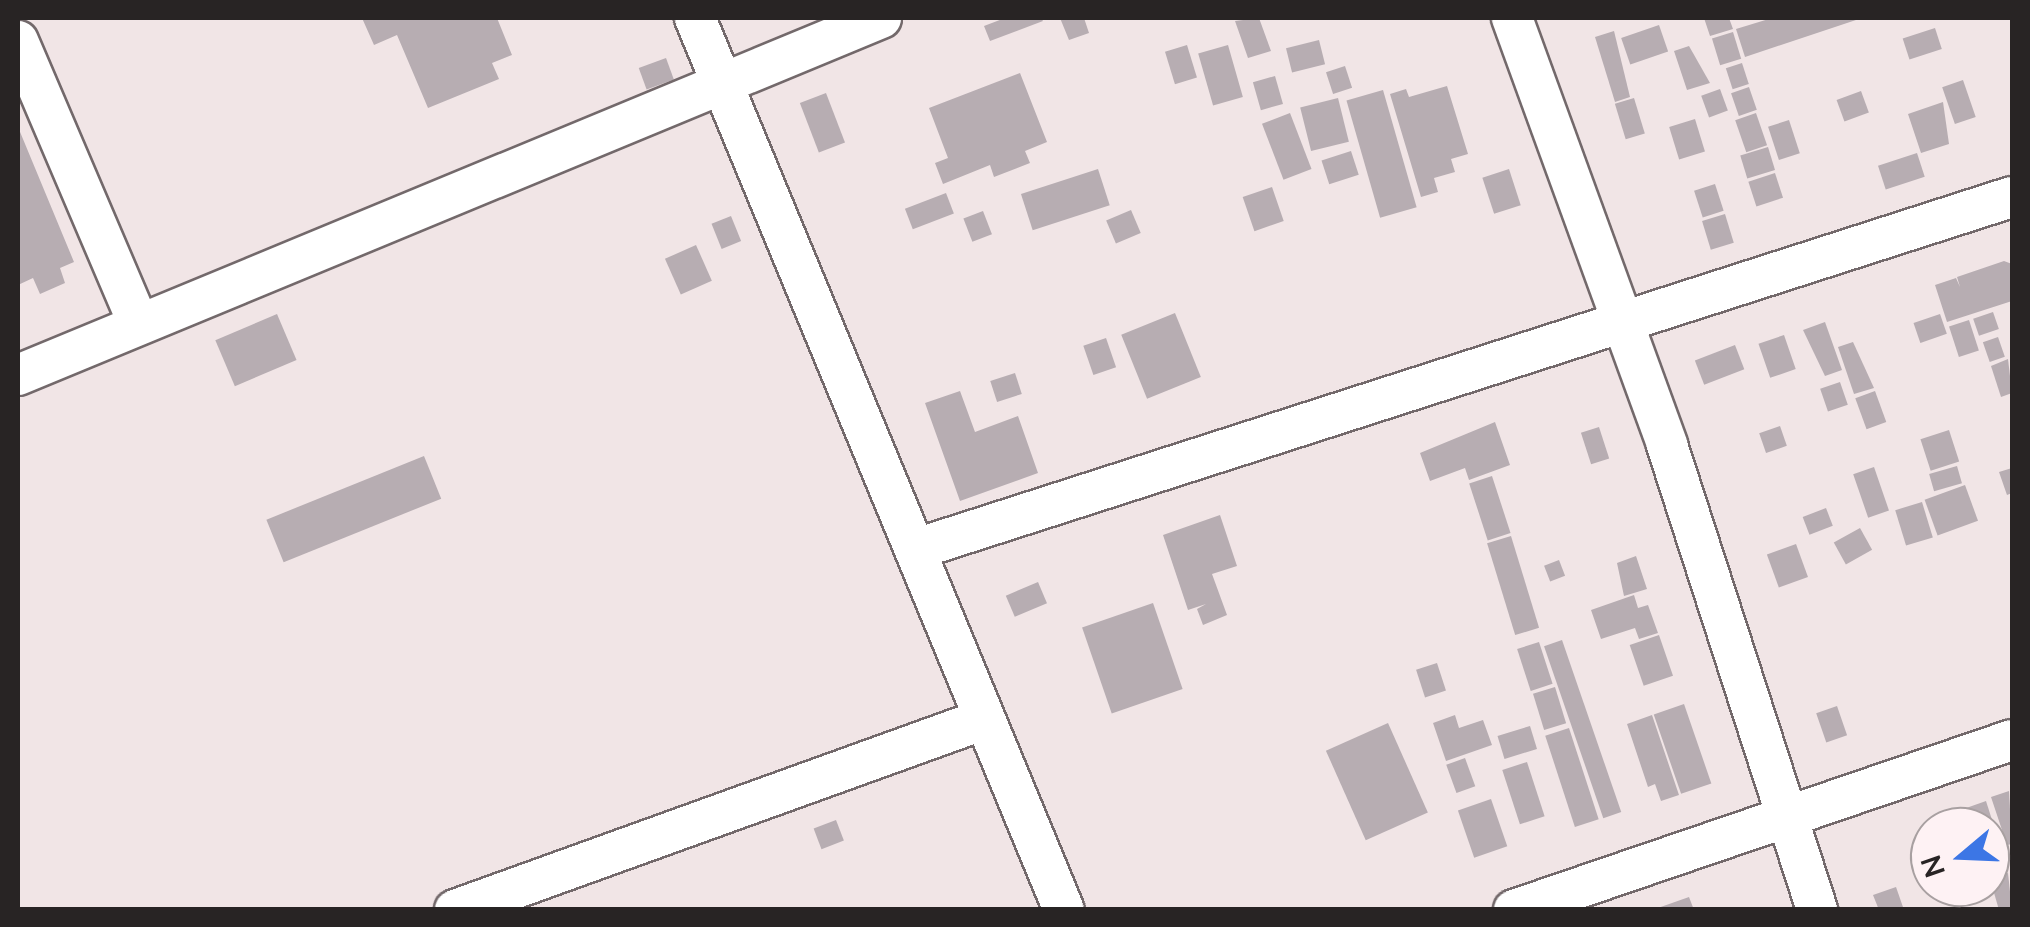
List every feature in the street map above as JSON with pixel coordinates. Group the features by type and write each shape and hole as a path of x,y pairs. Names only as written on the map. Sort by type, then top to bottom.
{"street":[{"path":"695,18 916,550 982,720 1064,910"},
{"path":"18,375 880,18"},
{"path":"1512,18 1624,325 1817,910"},
{"path":"18,41 139,324"},
{"path":"916,550 2012,197"},
{"path":"456,910 982,720"},
{"path":"1514,910 2012,740"}],"building":[{"path":"362,18 497,18 512,55 492,63 499,79 428,108 397,35 374,45"},
{"path":"1005,18 1043,21 990,41 984,26"},
{"path":"1060,18 1084,18 1089,33 1069,40"},
{"path":"1259,18 1271,51 1248,58 1235,21"},
{"path":"1704,18 1729,18 1733,29 1710,36"},
{"path":"1772,18 1862,18 1745,57 1736,29"},
{"path":"1659,25 1668,51 1630,64 1621,38"},
{"path":"1935,28 1942,49 1909,59 1903,39"},
{"path":"1614,31 1630,97 1615,102 1595,37"},
{"path":"1733,32 1741,59 1720,65 1712,38"},
{"path":"1319,40 1325,64 1292,72 1286,48"},
{"path":"1187,45 1197,78 1175,84 1165,52"},
{"path":"1228,45 1243,97 1213,105 1198,54"},
{"path":"1689,46 1710,83 1687,90 1674,51"},
{"path":"666,58 674,80 647,90 639,68"},
{"path":"1742,63 1749,84 1733,89 1726,68"},
{"path":"1345,66 1352,88 1333,94 1326,72"},
{"path":"1020,73 1047,142 1025,151 1030,163 994,177 990,165 943,184 935,163 948,158 929,108"},
{"path":"1275,76 1283,104 1261,110 1253,82"},
{"path":"1963,80 1976,117 1955,124 1942,87"},
{"path":"1447,86 1468,154 1451,159 1455,172 1434,178 1438,192 1421,197 1390,94 1406,89 1409,97"},
{"path":"1749,87 1757,110 1739,116 1731,93"},
{"path":"1720,89 1728,111 1709,117 1701,96"},
{"path":"1383,90 1417,207 1380,218 1346,100"},
{"path":"1861,91 1869,113 1844,122 1837,100"},
{"path":"826,93 845,142 819,153 800,103"},
{"path":"1338,98 1349,142 1311,151 1300,107"},
{"path":"1634,98 1645,133 1626,139 1615,104"},
{"path":"1943,102 1949,144 1921,153 1908,114"},
{"path":"1290,113 1312,169 1283,180 1262,124"},
{"path":"1756,113 1767,145 1746,152 1735,120"},
{"path":"1695,119 1705,152 1679,159 1669,127"},
{"path":"1789,120 1800,153 1779,160 1768,127"},
{"path":"18,127 74,262 60,268 65,283 40,294 33,278 18,285"},
{"path":"1768,147 1775,170 1747,178 1740,155"},
{"path":"1351,151 1359,175 1329,184 1322,161"},
{"path":"1917,153 1925,177 1886,189 1878,166"},
{"path":"1098,169 1110,205 1033,230 1021,194"},
{"path":"1509,169 1521,205 1494,214 1482,178"},
{"path":"1775,173 1783,198 1756,206 1748,182"},
{"path":"1715,184 1724,211 1703,217 1694,191"},
{"path":"1272,187 1284,221 1254,231 1243,197"},
{"path":"946,193 954,214 913,229 905,209"},
{"path":"1131,210 1141,233 1116,244 1106,221"},
{"path":"983,211 992,234 972,242 963,219"},
{"path":"1725,214 1734,243 1711,250 1702,221"},
{"path":"731,216 741,241 722,249 712,224"},
{"path":"696,245 712,281 681,294 665,259"},
{"path":"2004,261 2012,264 2012,301 1947,322 1935,285 1956,278 1960,287 1957,277"},
{"path":"1993,312 1999,329 1979,336 1973,319"},
{"path":"1175,313 1201,377 1147,399 1121,335"},
{"path":"277,314 297,360 235,386 215,340"},
{"path":"1940,314 1947,334 1920,343 1914,323"},
{"path":"1969,320 1979,350 1959,357 1949,326"},
{"path":"1825,322 1842,370 1825,376 1803,330"},
{"path":"1784,335 1796,369 1770,378 1758,344"},
{"path":"1998,337 2005,357 1990,362 1983,342"},
{"path":"1106,338 1116,367 1093,375 1083,346"},
{"path":"1853,342 1874,388 1854,394 1838,347"},
{"path":"1735,345 1744,369 1704,385 1695,360"},
{"path":"2008,359 2012,393 2001,397 1991,366"},
{"path":"1015,373 1022,394 997,402 990,381"},
{"path":"1840,382 1848,405 1828,412 1820,389"},
{"path":"960,391 975,432 1018,416 1038,473 960,501 925,403"},
{"path":"1875,391 1886,422 1867,429 1855,398"},
{"path":"1495,422 1510,465 1469,480 1465,468 1430,481 1420,453"},
{"path":"1780,426 1787,446 1766,453 1759,433"},
{"path":"1599,427 1609,458 1591,464 1581,433"},
{"path":"1949,430 1959,461 1931,471 1920,439"},
{"path":"424,456 441,499 284,562 266,520"},
{"path":"1957,466 1962,483 1934,491 1929,474"},
{"path":"1874,467 1889,510 1868,518 1853,474"},
{"path":"2012,468 2012,493 2007,495 1999,472"},
{"path":"1492,476 1511,533 1488,540 1469,483"},
{"path":"1965,485 1978,521 1938,535 1925,500"},
{"path":"1922,502 1933,537 1906,546 1895,510"},
{"path":"1826,508 1833,526 1809,535 1803,517"},
{"path":"1220,515 1237,566 1212,574 1227,615 1203,625 1197,609 1206,604 1188,610 1163,535"},
{"path":"1860,528 1872,550 1846,564 1834,543"},
{"path":"1511,536 1539,628 1515,635 1487,543"},
{"path":"1796,544 1808,577 1779,587 1767,555"},
{"path":"1636,556 1647,589 1624,596 1617,563"},
{"path":"1559,560 1565,576 1550,582 1544,566"},
{"path":"1038,582 1047,603 1015,617 1006,596"},
{"path":"1634,595 1638,608 1648,605 1658,633 1639,639 1635,628 1601,639 1591,610"},
{"path":"1153,603 1183,689 1112,713 1082,627"},
{"path":"1659,635 1673,676 1644,686 1630,645"},
{"path":"1562,640 1621,812 1603,818 1544,646"},
{"path":"1539,642 1553,684 1531,691 1517,649"},
{"path":"1437,663 1446,691 1425,697 1416,670"},
{"path":"1555,687 1566,723 1544,730 1533,694"},
{"path":"1684,704 1711,783 1681,794 1654,714"},
{"path":"1837,706 1847,735 1826,742 1816,713"},
{"path":"1455,715 1459,728 1483,720 1492,745 1446,761 1433,723"},
{"path":"1652,715 1679,795 1661,801 1655,784 1648,787 1627,724"},
{"path":"1388,723 1428,813 1366,840 1326,751"},
{"path":"1530,726 1537,749 1505,759 1497,736"},
{"path":"1569,728 1599,819 1575,827 1545,736"},
{"path":"1465,758 1475,786 1456,793 1446,765"},
{"path":"1527,762 1545,816 1520,824 1502,770"},
{"path":"2009,791 2010,807 1994,807 1991,797"},
{"path":"1491,799 1507,846 1474,858 1458,810"},
{"path":"836,820 844,841 821,849 814,829"},
{"path":"1896,887 1904,910 1879,910 1873,895"},
{"path":"1689,897 1694,910 1655,910 1655,909"}]}
